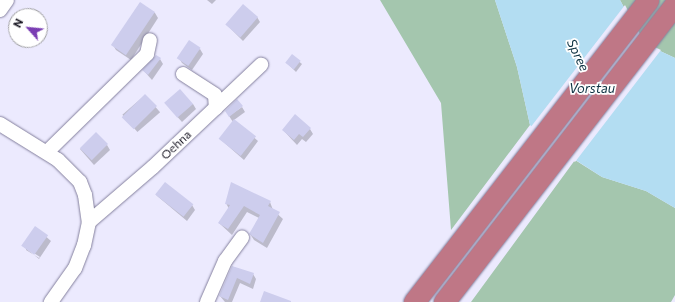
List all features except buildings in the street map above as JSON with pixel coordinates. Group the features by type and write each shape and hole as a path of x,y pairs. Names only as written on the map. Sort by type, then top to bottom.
{"highway":[{"path":"414,302 648,0"},
{"path":"444,302 675,4"}],"street":[{"path":"0,10 7,0"},
{"path":"47,152 147,54 150,40"},
{"name":"Oehna","path":"89,222 216,108 261,65"},
{"path":"183,74 215,95 216,108"},
{"path":"0,124 58,160 80,182 85,195 89,222 75,268 51,302"},
{"path":"207,302 225,261 242,238"}],"green space":[{"path":"380,0 495,0 517,67 530,125 451,230 441,103"},
{"path":"620,0 675,0 675,58 643,43"},
{"path":"575,160 602,177 646,191 675,208 675,295 671,302 471,302"}],"water":[{"name":"Vorstau","path":"495,0 620,0 643,43 675,58 675,208 646,191 602,177 560,150 530,125 517,67"}],"pier":[{"path":"625,5 644,42 661,50 575,162 530,128"}],"water label":[{"name":"Spree","path":"578,55"}]}
